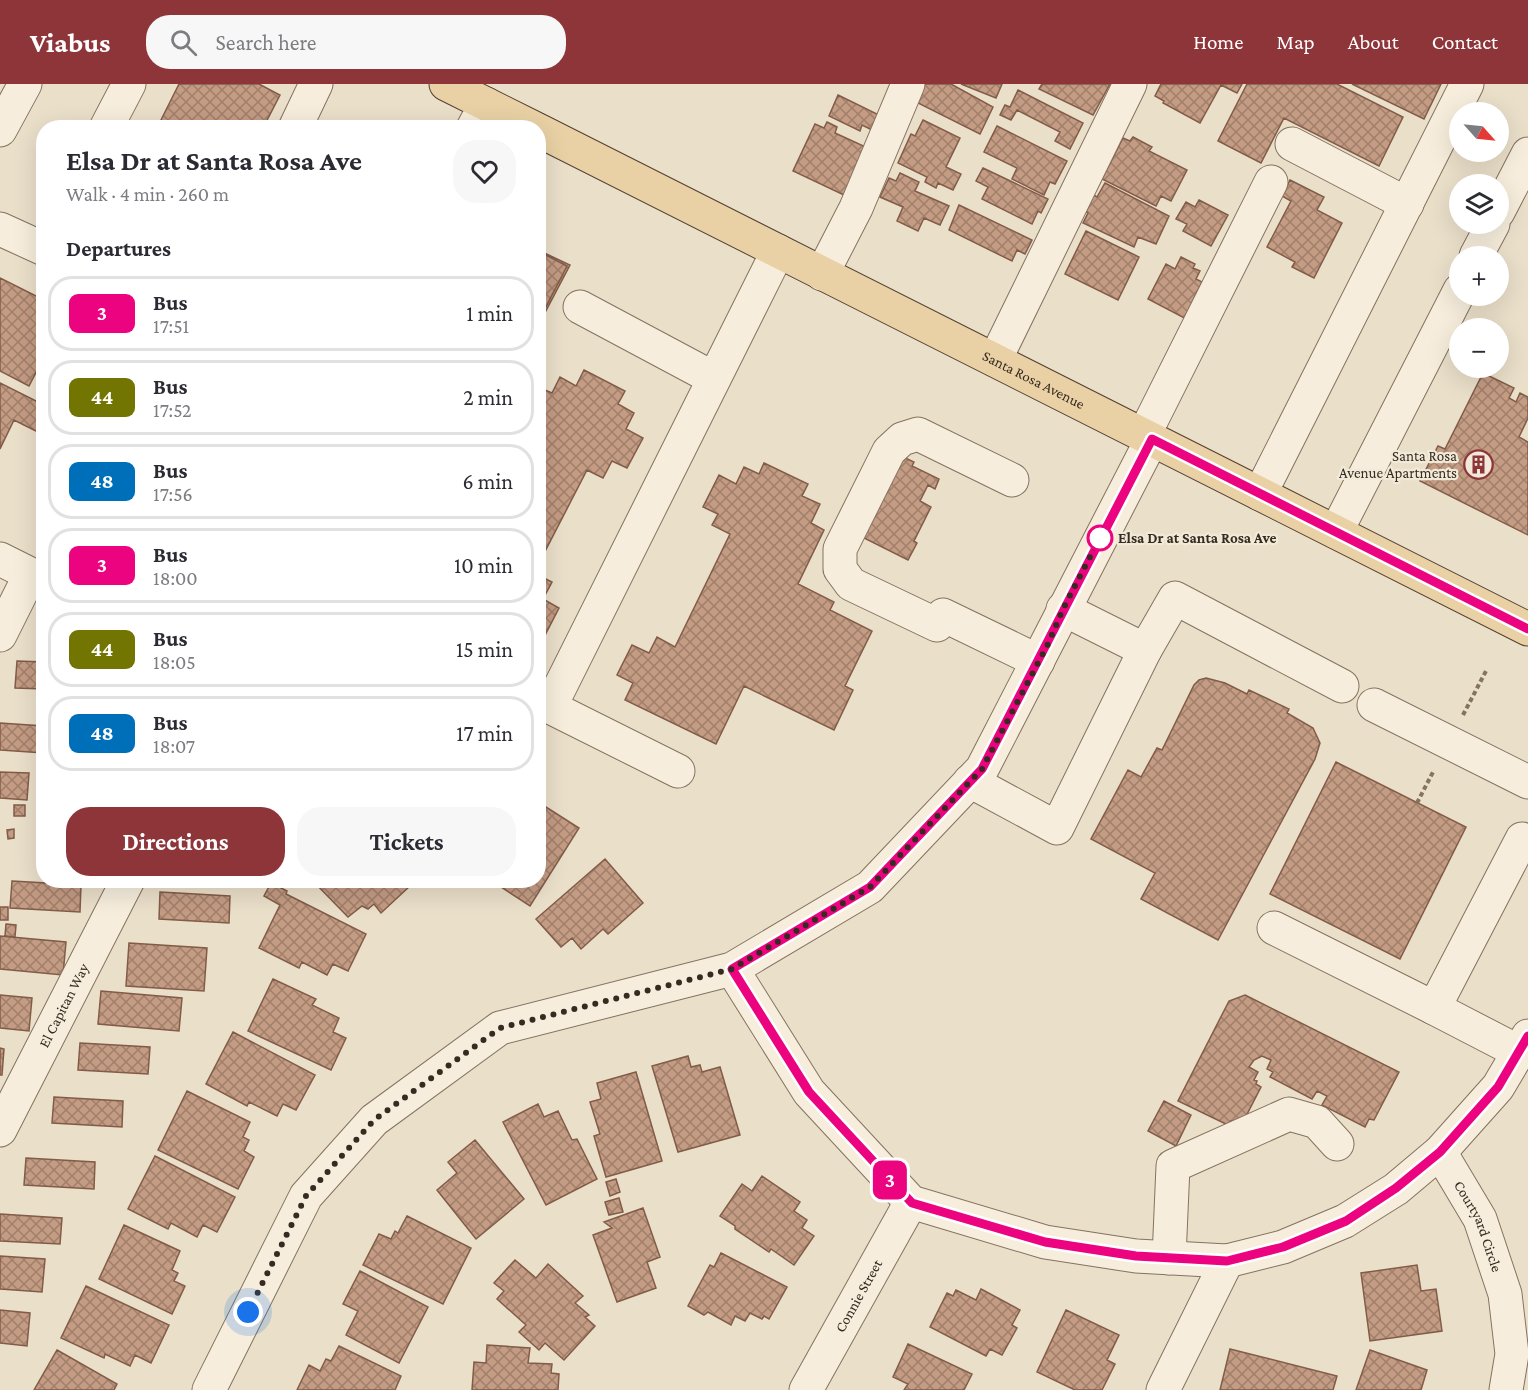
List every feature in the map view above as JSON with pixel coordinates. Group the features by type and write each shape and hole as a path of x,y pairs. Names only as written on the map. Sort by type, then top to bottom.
{"main road":[{"path":"446,84 479,116 497,120"},
{"name":"Santa Rosa Avenue","path":"546,134 1528,629"}],"street":[{"path":"0,130 25,84"},
{"path":"110,120 129,84"},
{"path":"299,120 316,84"},
{"path":"822,274 856,208 908,84"},
{"path":"995,360 1130,84"},
{"path":"1260,494 1467,84"},
{"path":"1292,144 1407,204"},
{"path":"1509,190 1528,153"},
{"path":"209,1390 306,1196 374,1120 500,1028 732,969 870,887 982,769 1038,661 1271,182"},
{"path":"0,229 36,246"},
{"path":"546,700 778,251"},
{"path":"1336,532 1452,306"},
{"path":"580,307 713,378"},
{"path":"1012,480 918,434 902,439 889,451 840,549 840,569 851,584 1038,661"},
{"path":"0,559 36,577"},
{"path":"0,635 36,580"},
{"path":"970,781 1057,828 1145,650 1174,598 1342,686"},
{"path":"1063,609 1145,650"},
{"path":"546,705 678,771"},
{"path":"1374,705 1528,782"},
{"path":"1434,1008 1526,836"},
{"name":"El Capitan Way","path":"0,1130 124,888"},
{"path":"732,969 809,1092 912,1203 1045,1242 1136,1256 1227,1261 1283,1247 1346,1221 1396,1188 1440,1152 1498,1087 1523,1052 1274,928"},
{"path":"1169,1258 1173,1166 1289,1114 1317,1122 1337,1143"},
{"name":"Courtyard Circle","path":"1440,1152 1480,1219 1505,1294 1512,1354 1506,1390"},
{"name":"Connie Street","path":"806,1390 912,1203"},
{"path":"1163,1390 1227,1261"}],"building":[{"path":"179,84 259,84 280,95 267,120 161,120"},
{"path":"925,84 951,84 993,107 980,134 916,102"},
{"path":"961,84 1002,84 996,98"},
{"path":"1042,84 1110,84 1093,115 1039,89"},
{"path":"1161,84 1242,84 1237,93 1221,85 1200,123 1163,103 1164,101 1155,96"},
{"path":"1247,84 1337,84 1403,117 1379,166 1284,118 1261,163 1218,141"},
{"path":"1352,84 1441,84 1424,119"},
{"path":"1018,90 1083,123 1070,149 1055,141 1060,132 1017,110 1011,120 1000,115 1005,105 1010,107"},
{"path":"838,95 879,115 872,130 862,125 860,131 829,116"},
{"path":"923,120 960,138 946,167 961,174 953,190 938,183 936,188 925,182 927,177 898,163 911,134 915,136"},
{"path":"827,122 837,127 835,133 868,148 846,196 793,171 815,124 824,128"},
{"path":"997,126 1067,161 1055,184 1050,182 1044,195 1012,179 1017,168 984,152"},
{"path":"1133,137 1152,147 1149,151 1187,170 1171,201 1161,196 1156,206 1102,179 1123,138 1130,141"},
{"path":"983,168 1048,199 1041,213 1038,211 1032,224 982,199 988,187 976,181"},
{"path":"900,173 919,182 915,191 949,206 940,225 924,218 918,231 897,221 903,207 880,197 889,178 896,181"},
{"path":"1290,180 1324,197 1317,210 1342,223 1314,278 1292,267 1295,262 1267,247 1291,201 1282,196"},
{"path":"1105,183 1169,216 1156,244 1138,237 1134,247 1083,223 1088,213 1083,210 1092,194 1097,197"},
{"path":"1199,200 1228,215 1211,246 1183,231 1187,224 1176,219 1186,202 1195,207"},
{"path":"959,205 1032,240 1025,254 1017,250 1012,261 949,230"},
{"path":"1086,231 1139,257 1118,300 1065,274"},
{"path":"546,254 570,265 546,311"},
{"path":"546,255 567,266 546,307"},
{"path":"1181,257 1195,264 1193,268 1200,271 1196,279 1202,282 1191,305 1198,309 1192,322 1148,299 1166,264 1175,269"},
{"path":"0,278 36,296 36,372 29,386 0,371"},
{"path":"584,370 625,391 618,404 634,413 626,429 643,438 627,468 612,461 603,478 587,470 546,549 546,390 552,393 560,377 576,386"},
{"name":"Santa Rosa Avenue Apartments","path":"1480,378 1493,378 1514,388 1509,398 1516,402 1520,393 1528,397 1528,418 1519,437 1528,442 1528,535 1420,481 1438,446 1445,449"},
{"path":"0,383 36,401 36,431 14,420 0,449"},
{"path":"901,456 914,462 912,466 939,479 935,489 928,485 920,501 931,507 914,541 917,543 908,560 860,536"},
{"path":"764,463 808,484 802,496 820,504 811,523 824,530 798,584 834,602 830,610 872,631 845,686 853,690 834,730 744,686 716,744 625,700 633,683 617,675 632,645 649,653 657,637 675,647 730,534 712,525 718,514 703,507 719,475 736,484 744,467 759,474"},
{"path":"546,579 552,582 546,593"},
{"path":"546,601 559,608 546,633"},
{"path":"17,661 36,662 36,689 15,688"},
{"path":"1206,678 1225,683 1247,694 1249,690 1289,709 1287,713 1313,728 1320,743 1315,759 1218,940 1141,899 1155,873 1091,839 1128,770 1141,777 1157,748 1162,750 1194,685"},
{"path":"0,723 36,725 36,752 0,750"},
{"path":"1336,762 1466,827 1400,959 1270,894"},
{"path":"0,772 29,773 27,800 0,798"},
{"path":"14,805 25,805 25,816 14,816"},
{"path":"546,807 579,828 546,881"},
{"path":"14,829 14,838 8,839 7,830"},
{"path":"605,859 643,903 608,934 603,929 581,949 572,938 561,947 536,919"},
{"path":"12,881 36,882 36,888 81,888 80,912 10,908"},
{"path":"268,888 281,888 287,891 286,894 366,934 348,971 333,964 327,975 302,962 299,968 259,948 280,905 264,896"},
{"path":"320,888 408,888 381,913 374,904 368,909 362,906 348,917"},
{"path":"503,888 541,888 530,906"},
{"path":"160,892 230,896 229,923 159,919"},
{"path":"0,907 8,907 8,920 0,920"},
{"path":"6,924 16,925 15,937 5,936"},
{"path":"0,936 66,942 63,975 0,969"},
{"path":"129,943 207,948 204,991 126,986"},
{"path":"273,979 316,999 312,1005 339,1018 333,1032 346,1038 331,1070 248,1031"},
{"path":"101,991 182,998 179,1031 98,1024"},
{"path":"0,995 32,998 29,1031 0,1028"},
{"path":"1245,995 1399,1072 1374,1120 1369,1119 1365,1127 1322,1105 1327,1096 1317,1091 1312,1099 1270,1077 1273,1072 1267,1069 1271,1060 1262,1056 1254,1060 1249,1067 1258,1072 1254,1080 1261,1087 1243,1122 1231,1121 1228,1125 1178,1101 1229,1001"},
{"path":"233,1032 315,1075 296,1110 283,1104 277,1116 249,1102 247,1106 206,1084"},
{"path":"80,1043 150,1047 148,1074 78,1070"},
{"path":"0,1048 4,1049 2,1075 0,1075"},
{"path":"688,1056 691,1067 700,1065 702,1072 720,1067 740,1135 678,1152 652,1066"},
{"path":"636,1072 662,1161 606,1177 594,1136 600,1134 590,1102 601,1099 597,1083"},
{"path":"187,1091 250,1122 243,1137 249,1140 244,1151 254,1157 238,1189 158,1150"},
{"path":"54,1097 123,1101 122,1127 52,1123"},
{"path":"1164,1101 1191,1115 1176,1146 1148,1131"},
{"path":"538,1104 544,1117 558,1111 572,1140 577,1139 597,1179 546,1205 503,1122"},
{"path":"475,1140 524,1199 476,1239 437,1190 457,1173 448,1162"},
{"path":"155,1156 235,1197 217,1232 203,1225 197,1237 171,1223 168,1229 128,1209"},
{"path":"26,1158 95,1162 94,1189 24,1185"},
{"path":"762,1176 800,1202 794,1211 807,1220 802,1228 814,1236 794,1265 771,1249 769,1252 720,1216 742,1184 752,1191"},
{"path":"616,1179 620,1192 610,1196 606,1182"},
{"path":"619,1198 623,1212 609,1215 605,1202"},
{"path":"643,1208 660,1257 647,1262 656,1288 617,1302 593,1235 612,1228 604,1222"},
{"path":"0,1214 62,1218 60,1244 0,1241"},
{"path":"407,1216 471,1248 443,1304 363,1265 379,1234 391,1239 395,1231 398,1233"},
{"path":"124,1225 180,1251 172,1270 178,1273 174,1281 185,1286 172,1314 99,1279"},
{"path":"721,1253 787,1287 769,1319 764,1316 762,1319 750,1313 745,1321 735,1316 731,1325 708,1312 704,1315 688,1306 710,1265 714,1267"},
{"path":"0,1256 45,1259 42,1292 0,1289"},
{"path":"515,1260 536,1278 548,1264 583,1296 575,1303 589,1315 585,1317 595,1326 564,1360 545,1343 539,1350 519,1332 526,1325 497,1299 504,1291 494,1283"},
{"path":"1417,1265 1421,1291 1436,1289 1442,1331 1370,1341 1361,1273"},
{"path":"360,1271 428,1307 399,1363 346,1335 358,1311 343,1304"},
{"path":"86,1286 169,1325 151,1363 135,1355 130,1366 105,1354 104,1358 61,1338"},
{"path":"981,1289 1020,1310 1012,1325 1017,1328 1002,1355 990,1349 986,1356 930,1327 947,1293 953,1296 956,1290 976,1300"},
{"path":"0,1310 30,1313 27,1346 0,1343"},
{"path":"1066,1310 1119,1335 1107,1360 1115,1364 1102,1390 1075,1390 1037,1372"},
{"path":"908,1344 972,1374 964,1390 904,1390 908,1384 893,1377"},
{"path":"487,1345 530,1348 528,1363 552,1364 551,1373 559,1374 558,1390 472,1390 474,1362 486,1363"},
{"path":"339,1346 401,1376 395,1390 297,1390 309,1365 320,1371 326,1359 331,1361"},
{"path":"1230,1349 1337,1376 1333,1390 1220,1390"},
{"path":"57,1350 117,1384 114,1390 34,1390"},
{"path":"1370,1350 1427,1370 1421,1390 1356,1390"}],"bus line":[{"name":"3","path":"1528,629 1152,439 982,769 870,887 732,969 809,1092 912,1203 1045,1242 1136,1256 1227,1261 1283,1247 1346,1221 1396,1188 1440,1152 1498,1087 1528,1036"}],"place":[{"name":"Santa Rosa Avenue Apartments","path":"1478,465"},
{"name":"Elsa Dr at Santa Rosa Ave","path":"1100,538"}],"route":[{"path":"248,1312 306,1196 374,1120 500,1028 732,969 870,887 982,769 1048,644 1063,609 1103,532 1100,538"}]}
